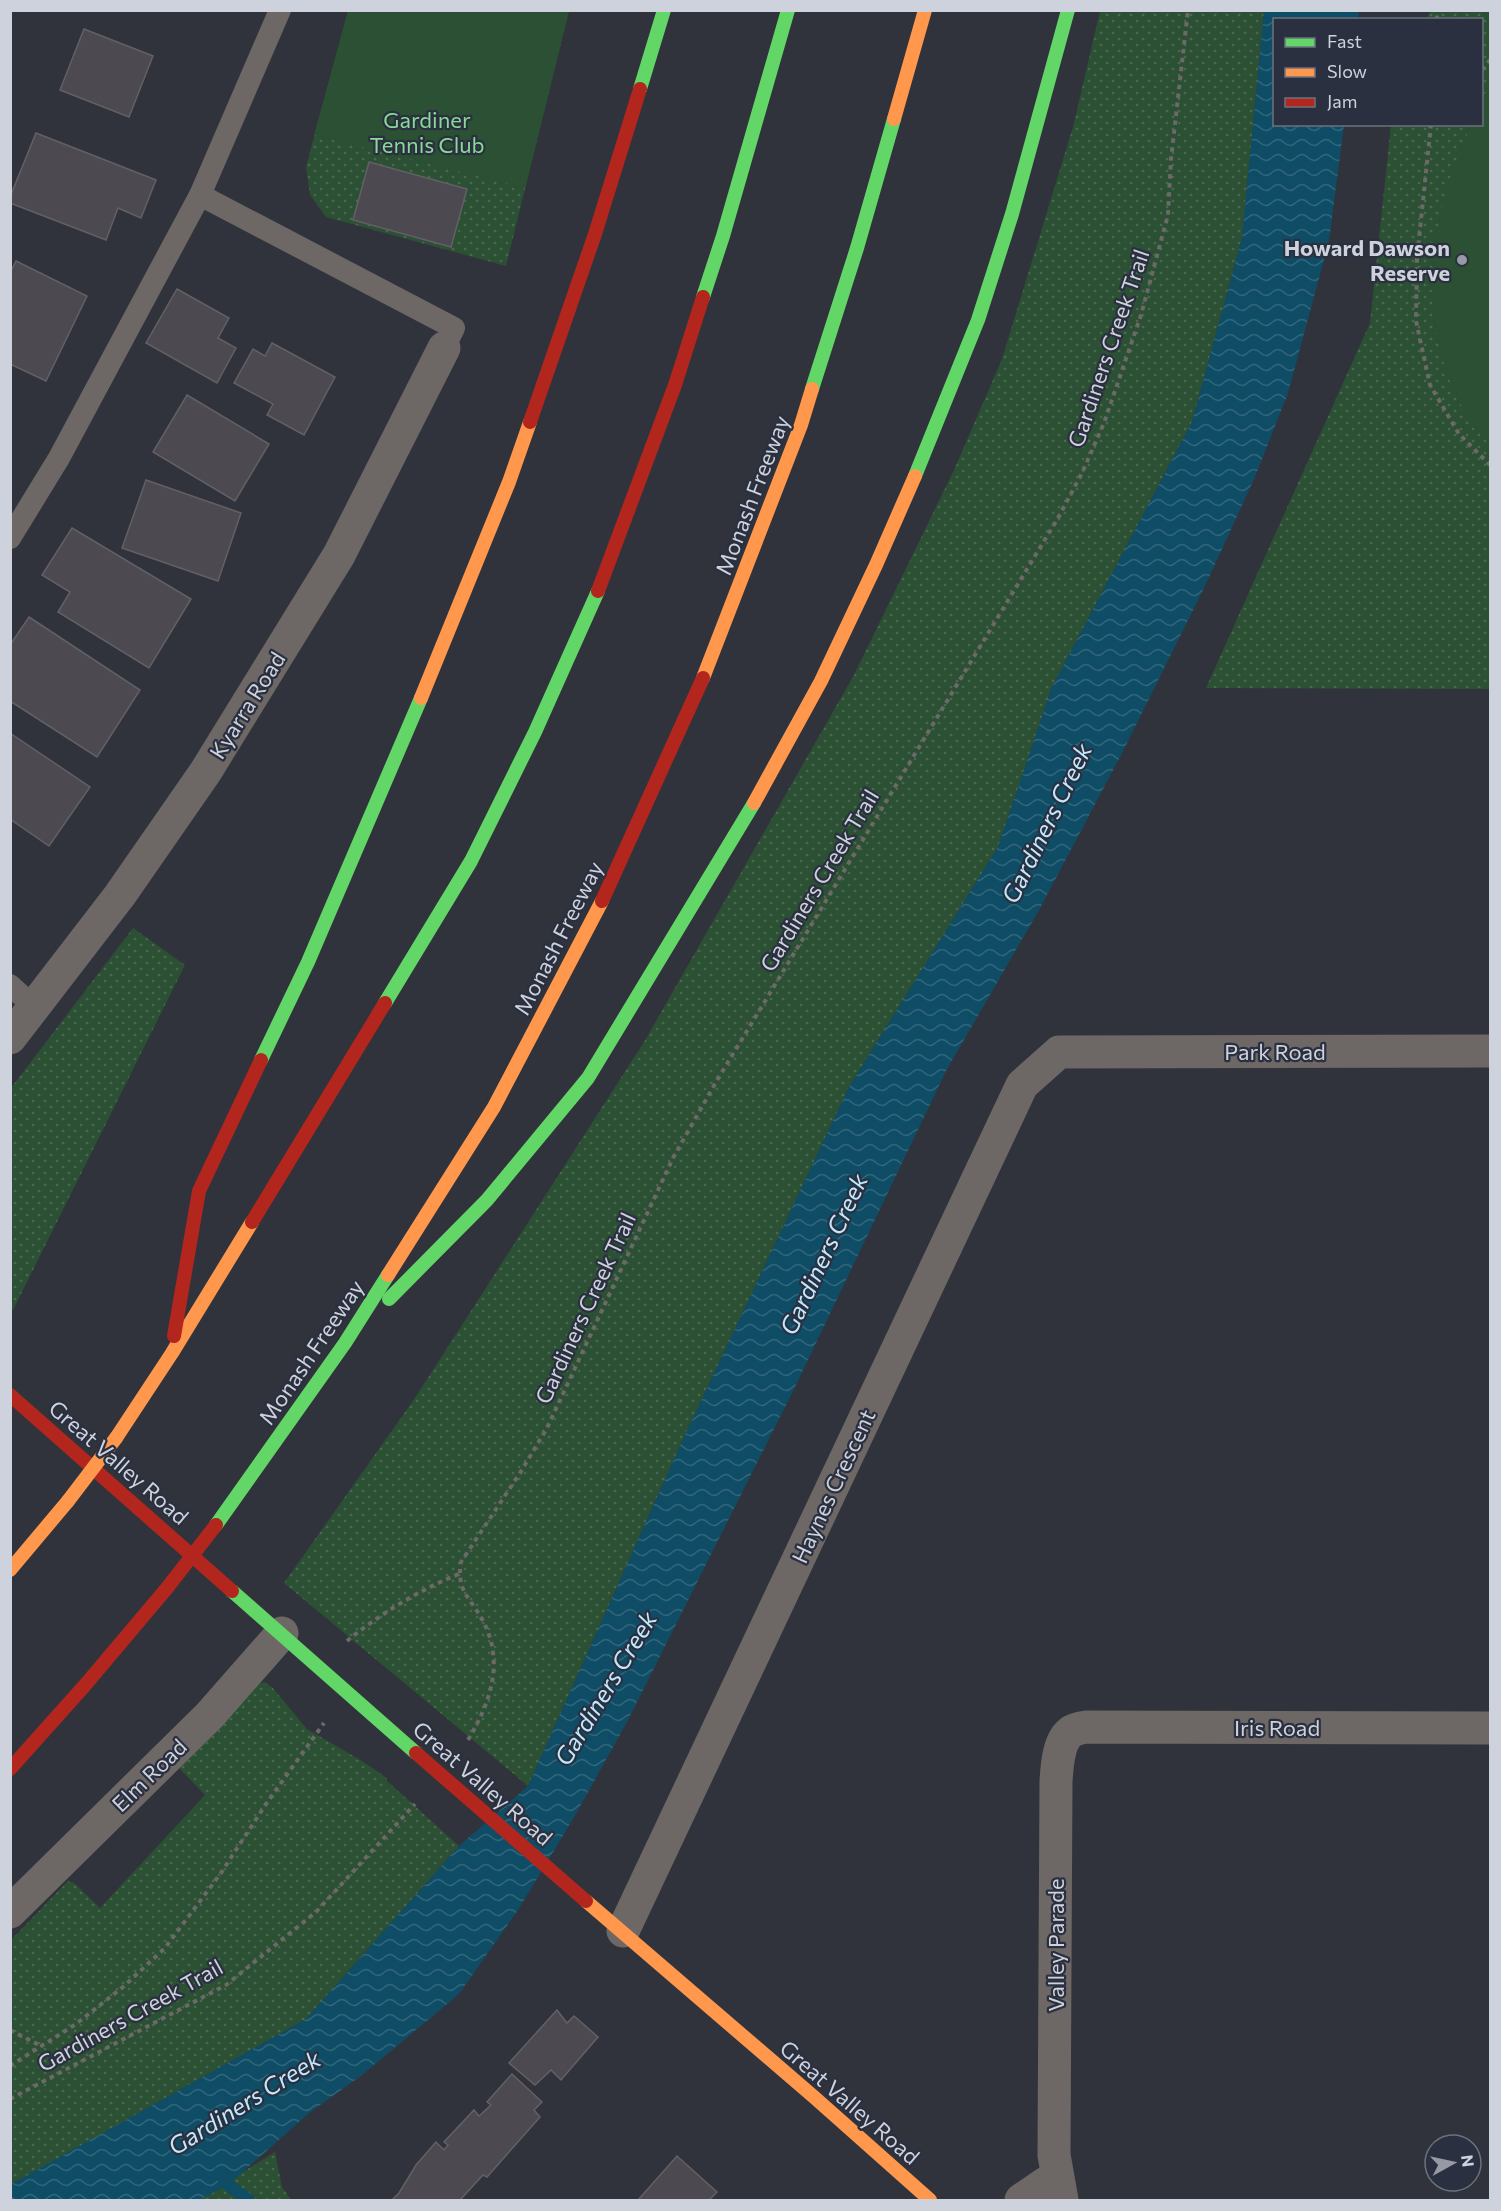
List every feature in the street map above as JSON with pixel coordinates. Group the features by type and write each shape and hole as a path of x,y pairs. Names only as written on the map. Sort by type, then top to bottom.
{"main road":[{"path":"171,1353 199,1191 308,962 391,772 509,482 595,234 664,10"},
{"path":"10,1570 68,1501 116,1438 171,1353 471,861 535,732 592,606 638,490 723,236 788,10"},
{"name":"Monash Freeway","path":"10,1769 167,1588 216,1525 345,1343 494,1107 599,907 714,653 801,424 857,248 925,10"},
{"path":"345,1343 487,1200 588,1078 746,817 821,681 876,565 934,432 978,320 1012,214 1068,10"},
{"name":"Great Valley Road","path":"10,1395 416,1753 930,2200"}],"street":[{"name":"Kyarra Road","path":"10,1038 120,895 206,771 339,555 444,348"},
{"name":"Park Road","path":"1059,1052 1491,1051"},
{"name":"Haynes Crescent","path":"623,1931 1022,1085 1059,1052"},
{"name":"Elm Road","path":"10,1912 210,1715 282,1633"},
{"name":"Iris Road","path":"1067,1737 1073,1731 1086,1727 1491,1728"},
{"name":"Valley Parade","path":"1045,2188 1056,1781 1058,1764 1067,1737"}],"lane":[{"path":"10,538 59,458 200,195 280,10"},
{"path":"200,195 454,328 444,348"},
{"path":"10,985 35,1008"}],"path":[{"name":"Gardiners Creek Trail","path":"459,1574 461,1562 547,1428 674,1158 716,1082 1033,559 1082,473 1119,382 1141,315 1168,215 1171,159 1188,10"},
{"path":"1431,126 1417,258 1416,321 1430,385 1459,434 1491,465"},
{"path":"350,1639 363,1628 425,1589 459,1574 466,1598 483,1620 491,1640 493,1660 492,1686 486,1707 468,1740"},
{"path":"10,2066 76,2024 123,1987 165,1948 221,1873 266,1804 316,1736"},
{"name":"Gardiners Creek Trail","path":"10,2099 226,1985 316,1912 415,1804"},
{"path":"10,2030 42,2046"}],"green space":[{"name":"Gardiner Tennis Club","path":"348,11 569,11 506,266 326,217 310,195 306,167"},
{"name":"Gardiner Tennis Club","path":"348,11 569,11 525,188 314,135"},
{"path":"1100,11 1264,11 1242,238 1192,422 1052,687 998,847 849,1087 684,1437 528,1786 284,1583 415,1398 644,1042 854,675 954,470 1002,359 1073,127"},
{"path":"1431,11 1490,11 1490,689 1206,688 1370,323 1391,126 1483,126 1483,18 1427,18"},
{"name":"Howard Dawson Reserve","path":"1490,83 1490,445 1473,424 1459,401 1448,376 1440,350 1432,296 1435,243 1445,198 1471,126 1483,126 1483,98"},
{"path":"133,928 185,965 13,1310 10,1308 11,1088"},
{"path":"264,1682 272,1687 307,1729 387,1778 386,1780 459,1846 306,2019 11,2185 11,1940 68,1881 74,1883 100,1908 205,1795 178,1767 258,1684"},
{"path":"275,2152 282,2187 291,2200 198,2200"}],"water":[{"name":"Gardiners Creek","path":"1264,11 1359,11 1358,18 1273,18 1273,126 1344,126 1329,241 1288,393 1255,477 1204,588 1121,755 1039,910 946,1071 794,1389 627,1722 573,1819 518,1910 459,1994 362,2075 309,2113 228,2185 199,2200 11,2200 10,2185 306,2019 459,1846 528,1786 684,1437 849,1087 998,847 1052,687 1192,422 1242,238"}],"building":[{"path":"84,29 153,56 129,117 60,90"},
{"path":"36,133 156,180 141,218 118,208 106,240 10,203 10,197"},
{"path":"369,162 467,189 451,247 353,220"},
{"path":"16,261 87,296 46,381 10,364 10,273"},
{"path":"177,289 229,318 218,338 236,348 217,383 146,343"},
{"path":"272,343 335,377 304,435 267,415 273,404 234,383 253,349 265,356"},
{"path":"187,395 269,444 235,501 153,452"},
{"path":"146,480 241,513 218,581 122,548"},
{"path":"72,528 191,599 149,668 58,612 70,592 42,575"},
{"path":"29,617 140,690 97,757 10,701 10,645"},
{"path":"10,733 90,787 49,846 10,819"},
{"path":"557,2010 567,2023 574,2016 598,2037 561,2080 551,2070 535,2085 509,2063"},
{"path":"512,2074 542,2102 534,2110 540,2117 487,2177 483,2175 460,2200 392,2200 399,2193 416,2165 436,2142 444,2150 448,2145 444,2142 474,2110 479,2116 491,2105 487,2102"},
{"path":"677,2156 717,2192 709,2200 638,2200"}],"waterway":[{"path":"219,2173 228,2185 249,2200"}],"traffic: fast":[{"path":"640,89 664,10"},
{"path":"703,297 723,236 788,10"},
{"path":"915,476 978,320 1012,214 1068,10"},
{"path":"812,389 857,248 894,119"},
{"path":"385,1003 471,861 535,732 598,591"},
{"path":"261,1060 308,962 421,698"},
{"path":"389,1299 487,1200 588,1078 754,803"},
{"path":"216,1525 345,1343 388,1275"},
{"path":"232,1591 416,1753"}],"traffic: slow":[{"path":"894,119 925,10"},
{"path":"703,678 801,425 812,389"},
{"path":"421,698 509,482 530,422"},
{"path":"754,803 821,681 915,476"},
{"path":"388,1275 494,1107 602,901"},
{"path":"116,1438 172,1353 252,1222"},
{"path":"68,1501 116,1438"},
{"path":"10,1570 68,1501"},
{"path":"586,1901 930,2200"}],"traffic: jam":[{"path":"530,422 595,234 640,89"},
{"path":"598,591 675,385 703,297"},
{"path":"602,901 703,678"},
{"path":"252,1222 385,1003"},
{"path":"174,1336 199,1191 261,1060"},
{"path":"10,1395 232,1591"},
{"path":"167,1588 216,1525"},
{"path":"10,1769 167,1588"},
{"path":"416,1753 586,1901"}],"place":[{"name":"Howard Dawson Reserve","path":"1462,260"}]}
